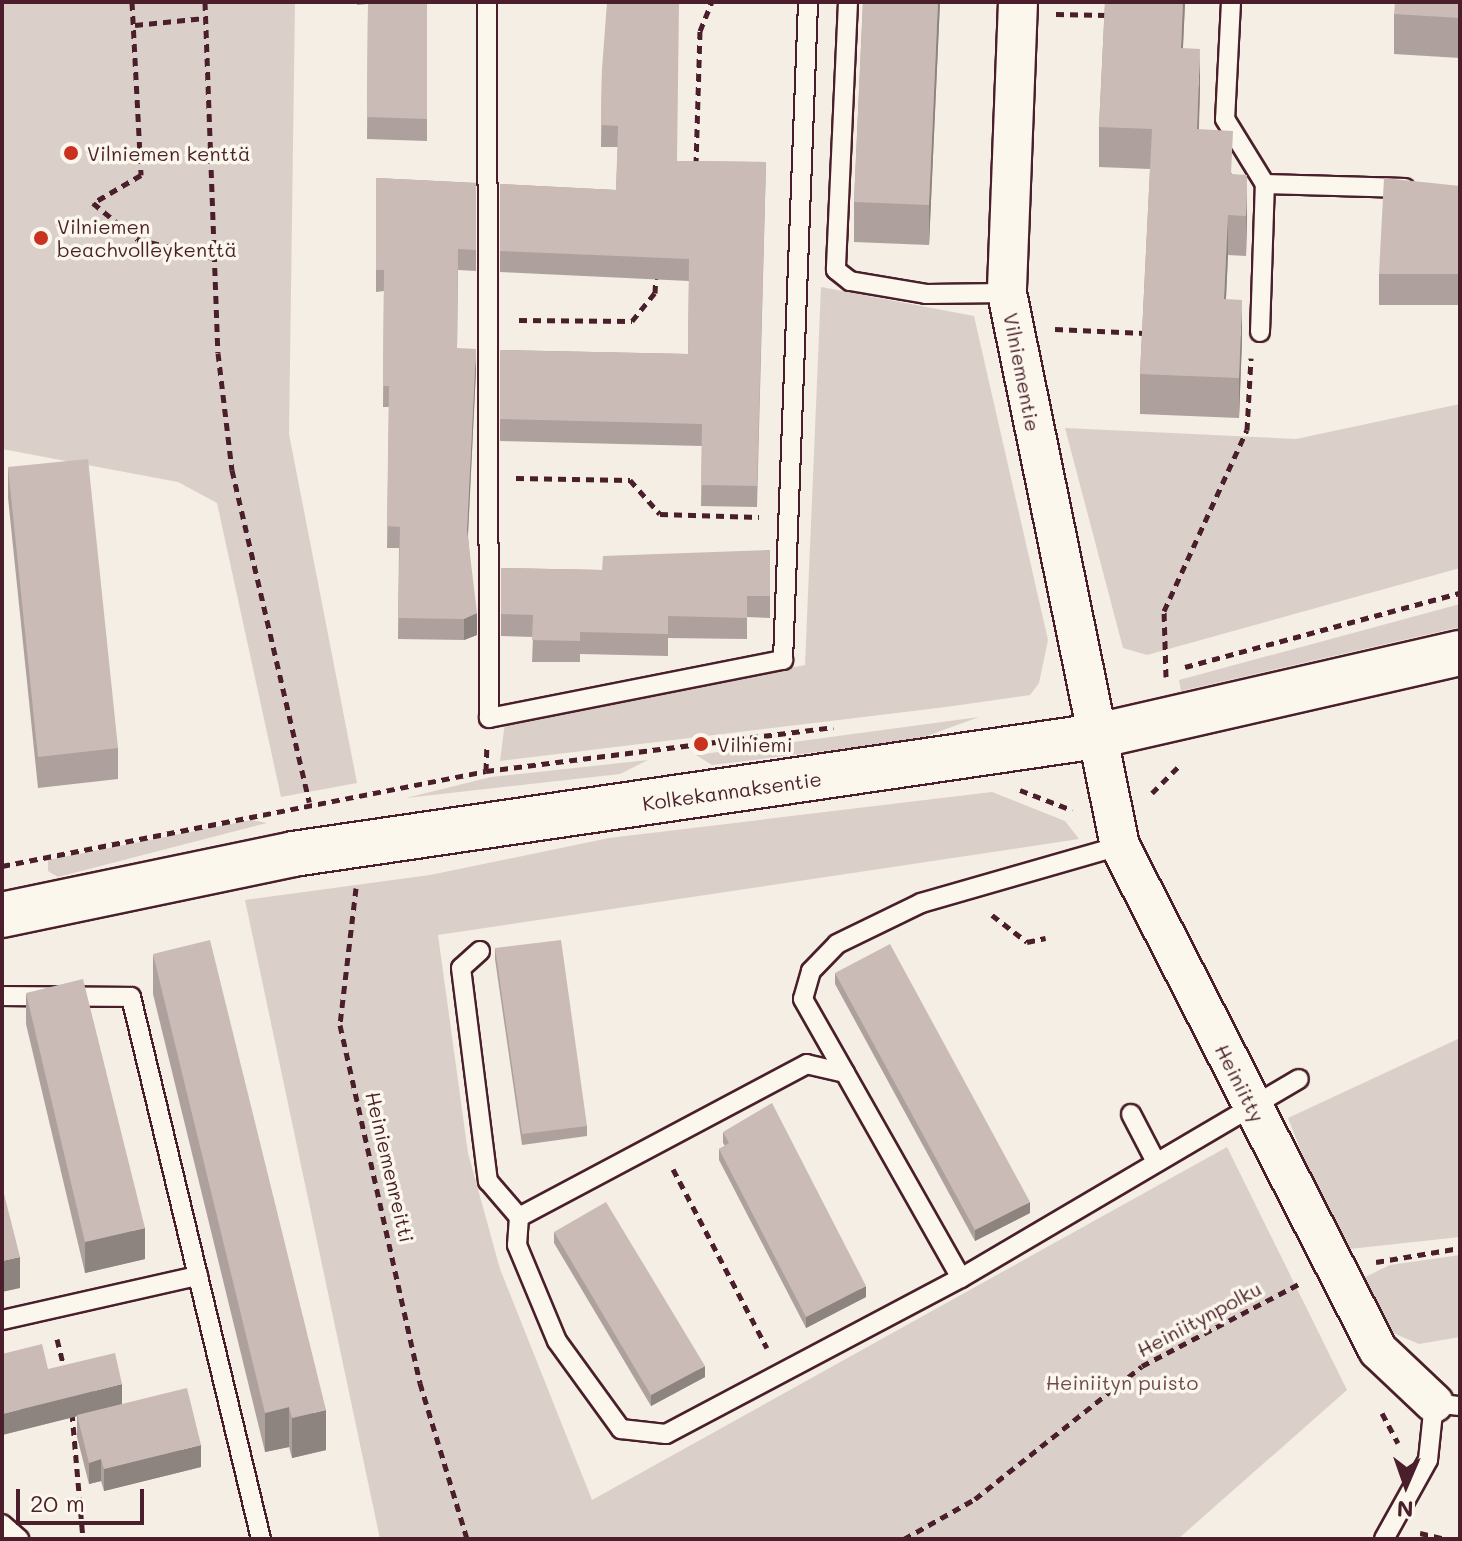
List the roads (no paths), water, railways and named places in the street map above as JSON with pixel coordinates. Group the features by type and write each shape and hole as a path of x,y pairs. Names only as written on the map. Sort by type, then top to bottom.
{"main road":[{"name":"Kolkekannaksentie","path":"2,915 357,845 1097,736 1460,653"}],"street":[{"name":"Vilniementie","path":"1029,8 1007,293 1097,736"},
{"name":"Heiniitty","path":"1097,736 1120,846 1378,1350 1447,1404"}],"lane":[{"path":"487,2 491,478 489,718 783,660 808,2"},
{"path":"848,2 836,270 850,281 926,294 1007,293"},
{"path":"1231,2 1225,119 1265,184 1260,332"},
{"path":"1265,184 1430,189"},
{"path":"961,1278 803,999 811,971 837,944 953,893 1120,846"},
{"path":"480,951 461,968 488,1181 519,1217 517,1245 557,1341 621,1429 666,1434 961,1278 1299,1079"},
{"path":"2,996 131,997 261,1539"},
{"path":"519,1217 658,1140 807,1064 845,1073"},
{"path":"1131,1114 1156,1162"},
{"path":"2,1320 198,1276"},
{"path":"1384,1539 1428,1460 1447,1404"},
{"path":"2,1524 19,1539"}],"place":[{"name":"Vilniemen kenttä","path":"71,153"},
{"name":"Vilniemen beachvolleykenttä","path":"41,238"},
{"name":"Vilniemi","path":"701,744"}],"park label":[{"name":"Heiniityn puisto","path":"1122,1382"}]}
